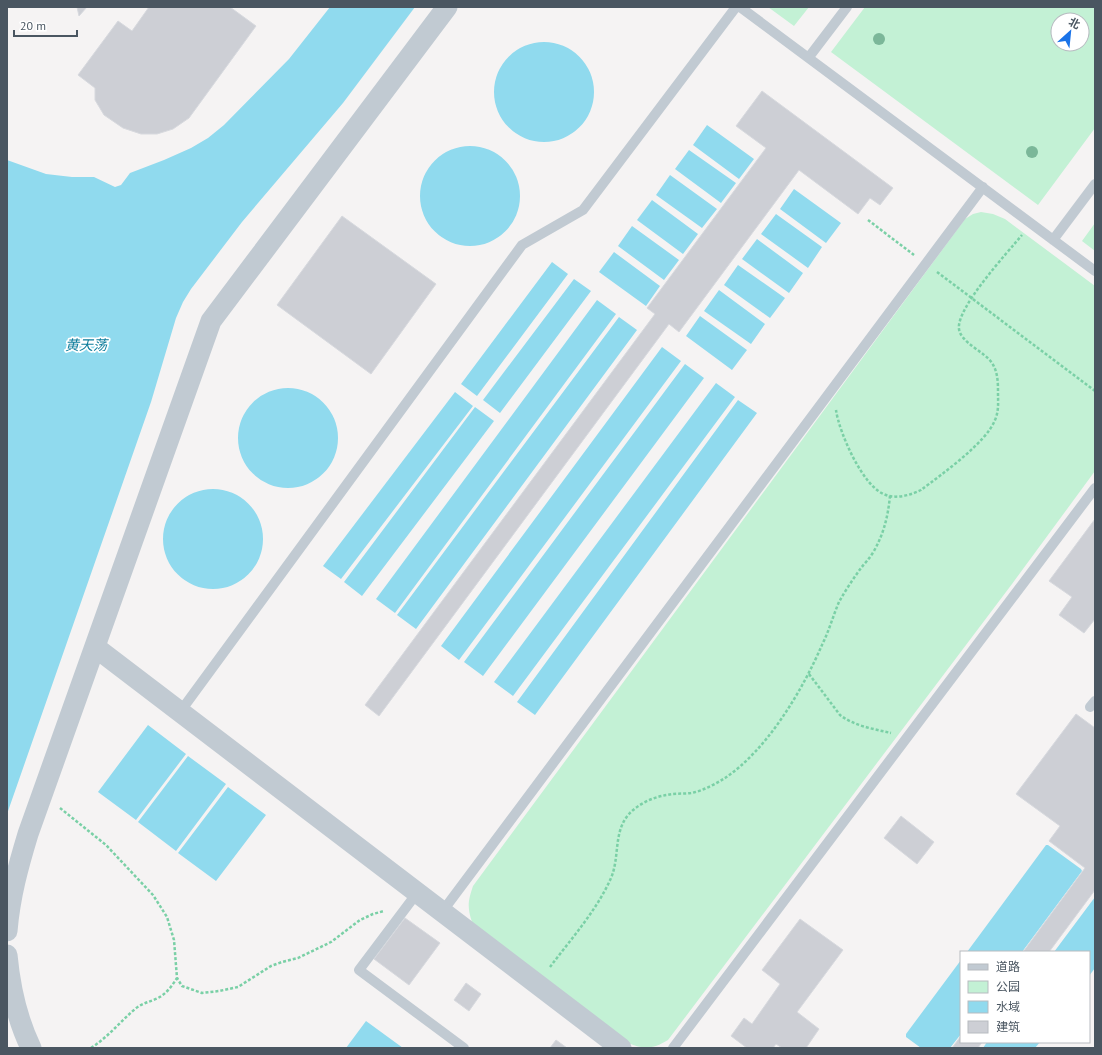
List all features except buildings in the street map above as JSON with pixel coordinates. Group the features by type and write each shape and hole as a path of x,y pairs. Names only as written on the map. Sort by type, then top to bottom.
{"street":[{"path":"7,931 9,908 15,878 28,834 211,321 447,7"},
{"path":"95,647 621,1048"},
{"path":"7,955 8,972 15,1002 23,1032 31,1048"}],"lane":[{"path":"180,712 522,245 584,210 736,7"},
{"path":"740,7 1095,271"},
{"path":"809,58 847,7"},
{"path":"1053,240 1095,184"},
{"path":"442,912 983,187"},
{"path":"673,1048 1095,488"},
{"path":"417,893 359,970 464,1048"}],"path":[{"path":"868,220 1095,391"},
{"path":"833,388 838,423 849,450 857,465 877,490 885,495 895,497 912,494 921,490 976,445 990,430 996,420 998,412 998,385 996,372 989,360 963,338 959,330 959,324 971,297 1031,223"},
{"path":"538,985 598,901 614,869 620,828 630,812 654,798 666,795 692,793 709,787 726,777 746,760 771,733 783,717 809,674 830,628 840,601 854,578 873,552 882,534 886,523 890,496"},
{"path":"809,674 840,715 844,718 851,722 906,738"},
{"path":"43,794 106,845 153,895 167,917 174,940 177,978 182,986 202,993 238,987 271,966 298,958 331,942 360,920 373,914 391,910 404,910"},
{"path":"91,1048 110,1034 137,1007 166,993 177,978"}],"green space":[{"path":"768,7 809,7 794,26"},
{"path":"865,7 1095,7 1095,128 1038,205 831,52"},
{"path":"981,212 993,214 1005,219 1095,286 1095,471 1012,584 668,1040 649,1048 639,1047 628,1043 472,922 469,912 469,904 473,886 965,219 973,214"},
{"path":"1095,223 1095,251 1082,241"}],"water":[{"name":"黄天荡","path":"330,7 415,7 343,103 242,222 191,289 183,302 176,318 151,402 7,814 7,160 46,174 72,177 94,177 115,187 121,185 130,173 191,148 208,138 224,125 289,59"},
{"path":"544,42 563,45 580,56 591,73 594,92 591,111 580,128 563,139 544,142 525,139 508,128 497,111 494,92 497,73 508,56 525,45"},
{"path":"707,125 754,159 739,179 693,145"},
{"path":"470,146 489,150 506,160 516,177 520,196 516,215 506,232 489,242 470,246 451,242 434,232 424,215 420,196 424,177 434,160 451,150"},
{"path":"689,150 736,183 721,203 675,169"},
{"path":"670,175 717,209 702,228 656,195"},
{"path":"794,189 841,223 826,243 780,209"},
{"path":"652,200 698,234 683,254 637,220"},
{"path":"776,214 822,247 808,268 761,234"},
{"path":"632,226 679,260 664,280 618,246"},
{"path":"757,239 803,273 789,293 742,259"},
{"path":"614,252 660,286 646,306 599,272"},
{"path":"552,262 568,274 477,396 461,384"},
{"path":"738,265 785,298 770,318 724,285"},
{"path":"574,279 591,291 500,413 483,400"},
{"path":"719,290 765,324 751,344 704,311"},
{"path":"597,300 616,314 395,613 376,599"},
{"path":"700,316 747,350 732,370 686,336"},
{"path":"619,317 637,330 416,629 397,615"},
{"path":"662,347 681,361 459,660 441,646"},
{"path":"685,364 704,378 483,676 464,662"},
{"path":"716,383 735,397 513,696 494,682"},
{"path":"288,388 307,391 324,402 335,419 338,438 335,457 324,474 307,485 288,488 269,485 252,474 241,457 238,438 241,419 252,402 269,391"},
{"path":"455,392 473,406 341,579 323,566"},
{"path":"738,400 757,413 535,715 517,702"},
{"path":"475,407 494,421 362,596 344,582"},
{"path":"213,489 232,492 249,503 260,520 263,539 260,558 249,575 232,586 213,589 194,586 177,575 166,558 163,539 166,520 177,503 194,492"},
{"path":"148,725 186,754 136,820 98,792"},
{"path":"188,756 226,784 176,851 138,822"},
{"path":"228,787 266,815 216,881 178,853"},
{"path":"1046,845 1081,869 1082,871 1023,951 968,951"},
{"path":"1095,897 1095,968 1090,975 1090,951 1055,951"},
{"path":"960,961 960,1035 950,1048 921,1048 906,1037 906,1034"},
{"path":"366,1021 403,1048 346,1048"},
{"path":"986,1043 1039,1043 1035,1048 983,1048"}]}
